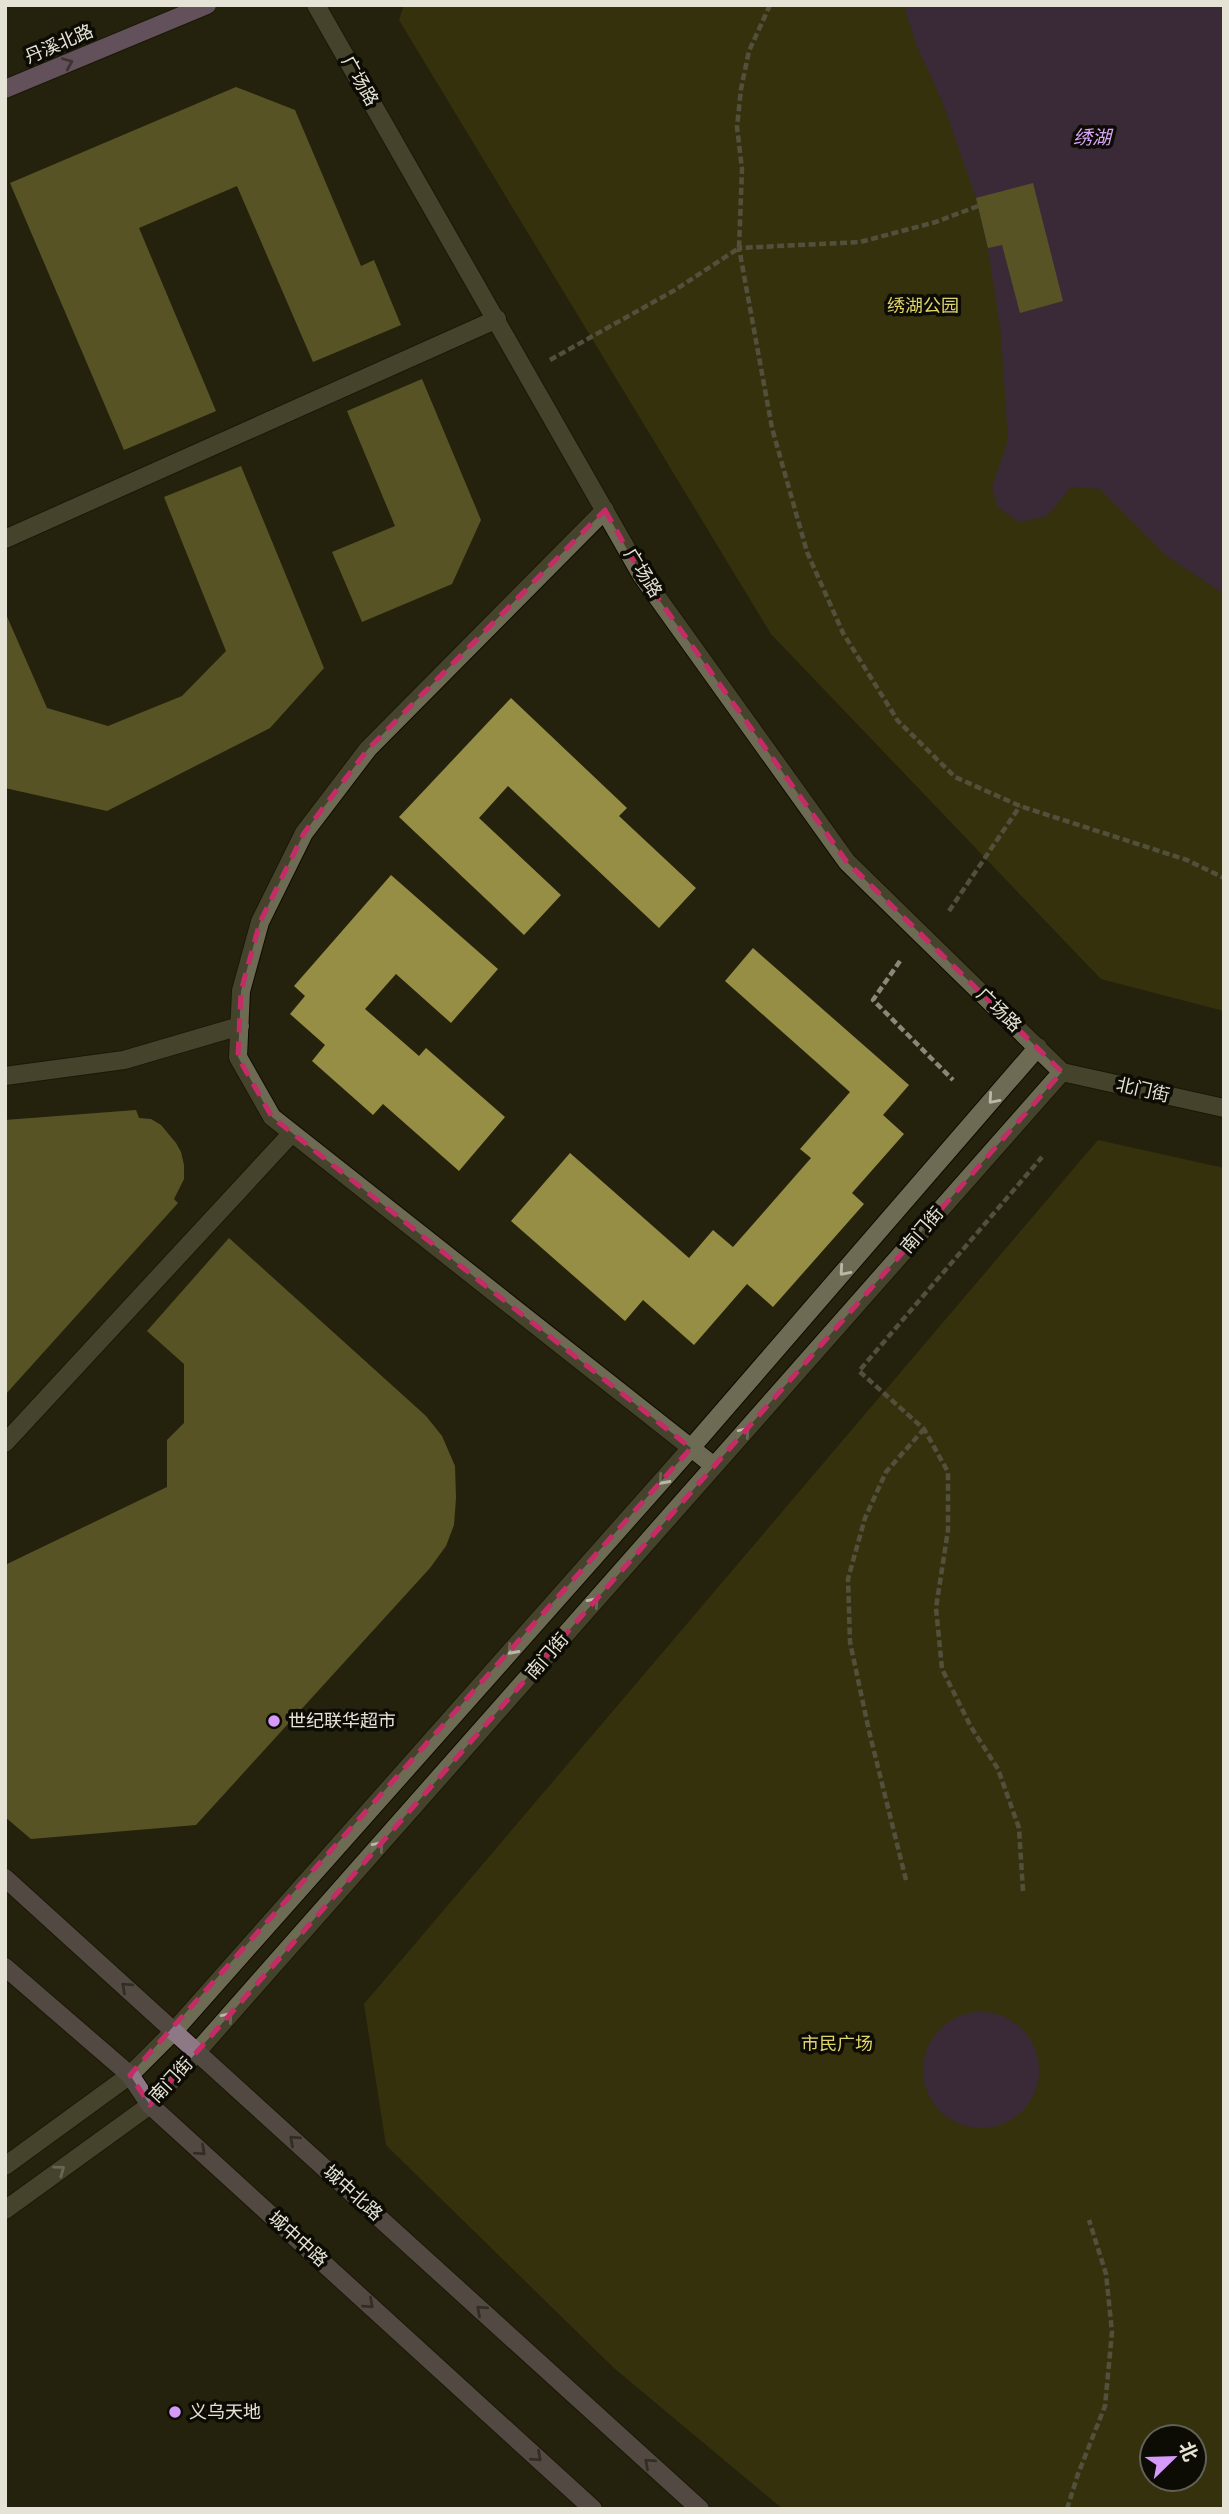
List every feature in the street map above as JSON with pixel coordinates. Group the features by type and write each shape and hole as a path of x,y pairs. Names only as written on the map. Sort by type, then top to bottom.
{"main road":[{"name":"丹溪北路","path":"5,89 207,5"},
{"name":"城中北路","path":"5,1878 700,2509"},
{"name":"城中中路","path":"5,1967 130,2075 150,2105 593,2509"}],"street":[{"name":"广场路","path":"316,5 642,576 847,863 1062,1072"},
{"path":"5,539 497,319"},
{"path":"605,510 368,749 304,832 260,922 241,991 238,1057 272,1117 714,1466"},
{"path":"5,1076 124,1060 240,1026"},
{"name":"南门街","path":"5,2166 130,2075 174,2031 691,1448 1038,1047"},
{"name":"南门街","path":"5,2210 150,2105 1062,1072"},
{"name":"北门街","path":"1062,1072 1224,1108"},
{"path":"5,1443 292,1133"}],"path":[{"path":"770,5 749,51 741,89 737,127 742,169 739,248 772,428 807,552 843,633 898,721 955,777 1020,806 1187,860 1224,877"},
{"path":"527,373 676,290 739,248 860,242 936,222 978,206"},
{"path":"949,911 1020,806"},
{"path":"900,961 873,1000 953,1080"},
{"path":"1023,1891 1019,1828 998,1769 971,1727 942,1669 936,1608 948,1530 948,1472 924,1429 859,1371 1042,1157"},
{"path":"906,1880 850,1642 848,1579 865,1518 886,1472 924,1429"},
{"path":"1068,2509 1078,2474 1105,2406 1112,2332 1106,2274 1089,2220"}],"highlighted area":[{"path":"605,510 642,576 847,862 1062,1072 150,2105 130,2075 691,1448 272,1117 238,1057 241,991 260,922 304,833 368,749"}],"green space":[{"name":"绣湖公园","path":"404,5 1224,5 1224,1011 1101,979 771,634 399,20"},
{"name":"市民广场","path":"1098,1140 1224,1168 1224,2509 783,2509 614,2368 386,2145 364,2004"}],"water":[{"name":"绣湖","path":"904,5 1224,5 1224,594 1168,557 1100,489 1071,487 1047,516 1019,522 998,507 992,488 1008,440 1001,334 988,248 976,198 943,103 916,44"},
{"path":"981,2012 1003,2016 1022,2029 1035,2048 1039,2070 1035,2092 1022,2111 1003,2124 981,2128 959,2124 940,2111 927,2092 923,2070 927,2048 940,2029 959,2016"}],"building":[{"path":"236,87 295,110 361,266 374,260 401,325 313,362 237,186 139,228 216,411 124,450 10,183"},
{"path":"1033,183 1063,301 1020,313 1002,245 988,248 976,198"},
{"path":"422,379 481,520 452,584 362,622 332,552 395,526 347,411"},
{"path":"241,466 324,668 270,728 107,811 5,788 5,612 47,708 108,726 182,696 226,651 164,497"},
{"path":"511,698 627,808 619,816 696,888 659,928 508,786 479,818 561,895 524,935 399,817"},
{"path":"391,875 498,969 451,1023 396,974 365,1009 419,1056 426,1048 505,1117 459,1171 383,1104 373,1115 312,1061 325,1045 290,1014 305,996 294,986"},
{"path":"753,948 909,1085 883,1115 904,1134 852,1193 864,1204 773,1307 747,1284 694,1345 643,1300 625,1321 511,1221 570,1153 689,1258 713,1230 733,1247 811,1158 800,1149 850,1092 725,981"},
{"path":"136,1110 139,1118 151,1119 161,1125 181,1152 184,1179 174,1199 178,1203 5,1395 5,1120"},
{"path":"229,1238 426,1416 442,1436 455,1466 454,1525 446,1546 430,1568 196,1825 31,1839 5,1817 5,1565 167,1487 167,1440 184,1423 184,1364 147,1331"}],"place":[{"name":"世纪联华超市","path":"274,1721"},
{"name":"义乌天地","path":"175,2412"}]}
